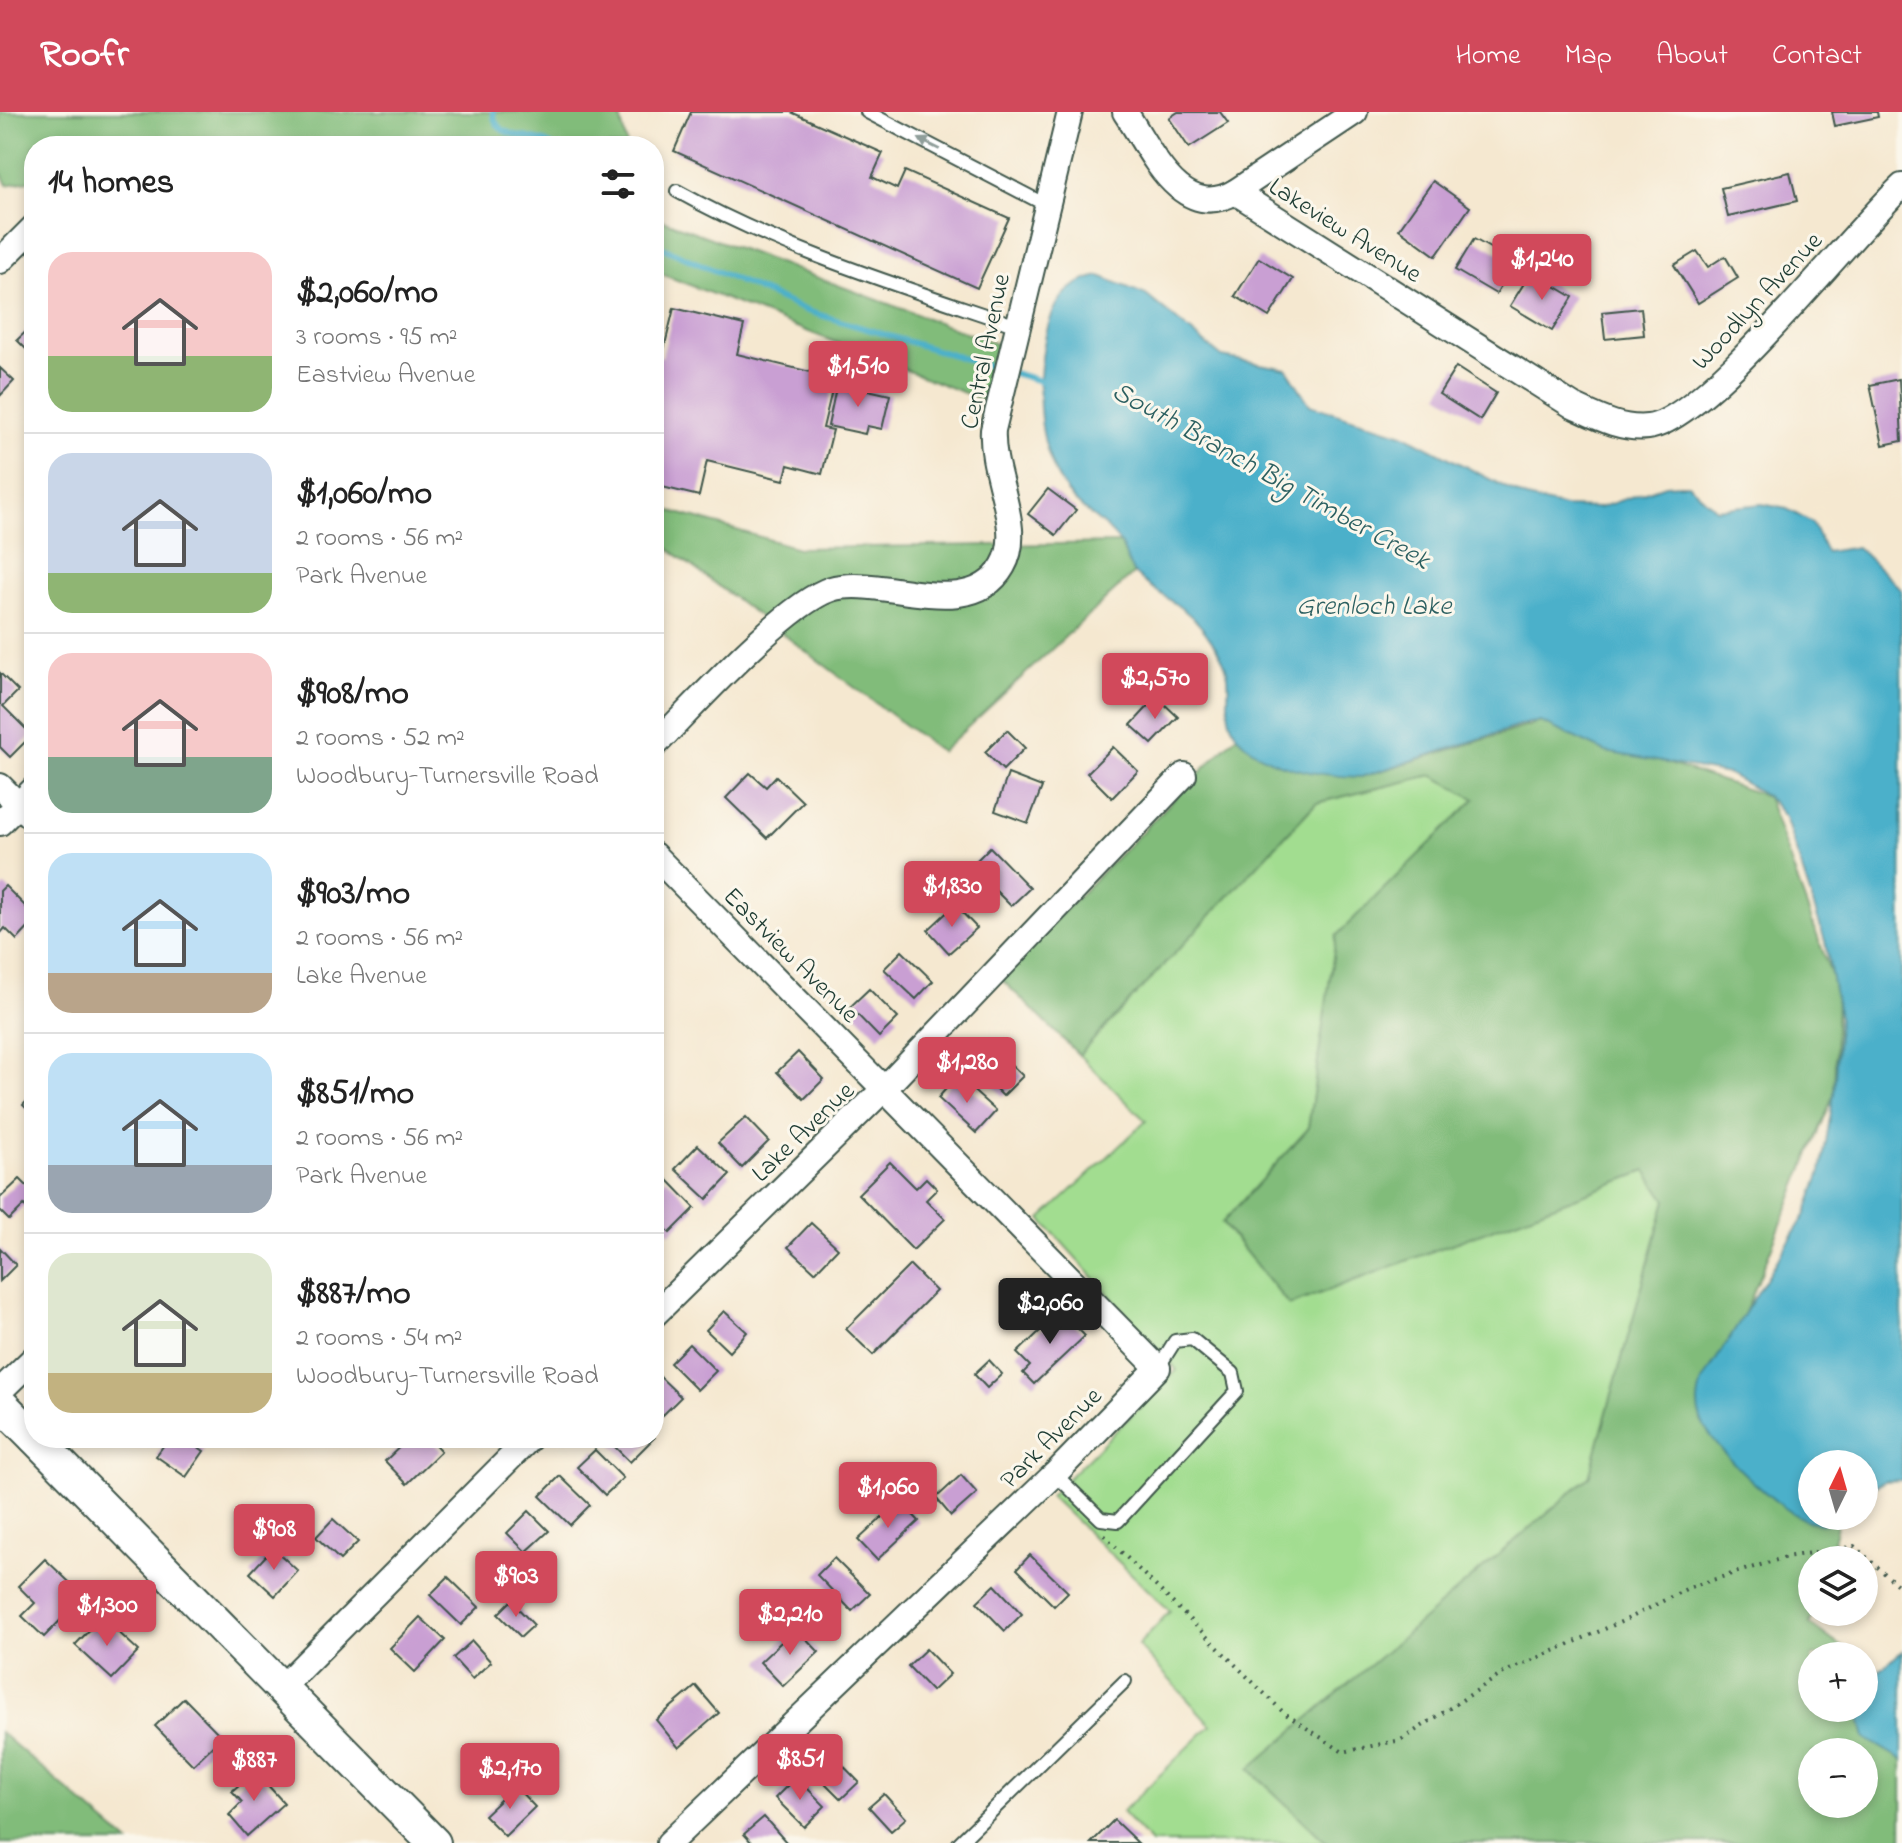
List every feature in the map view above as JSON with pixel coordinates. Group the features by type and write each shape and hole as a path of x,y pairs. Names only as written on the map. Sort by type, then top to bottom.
{"main road":[{"path":"0,1403 24,1428"},
{"path":"44,1448 434,1843"}],"street":[{"name":"Central Avenue","path":"664,736 777,627 812,598 850,585 944,596 992,579 1003,567 1012,536 992,445 1017,326 1070,112"},
{"path":"1125,112 1181,192 1200,201 1224,199 1355,112"},
{"name":"Woodlyn Avenue","path":"1635,427 1667,422 1701,397 1902,186"},
{"name":"Lakeview Avenue","path":"1235,192 1573,406 1613,424 1635,427"},
{"path":"0,261 24,237"},
{"name":"Lake Avenue","path":"664,1305 885,1088 1184,775"},
{"path":"0,786 24,801"},
{"path":"0,823 24,807"},
{"name":"Eastview Avenue","path":"664,865 1158,1368"},
{"path":"0,1391 24,1368"},
{"name":"Park Avenue","path":"669,1843 1055,1474 1158,1368"},
{"path":"282,1687 520,1448"}],"lane":[{"path":"867,112 1046,205"},
{"path":"677,191 713,211 889,282 1017,326"},
{"path":"1055,1474 1101,1519 1118,1521 1237,1391 1233,1373 1192,1339 1175,1341 1158,1368"},
{"path":"959,1843 1125,1681"}],"path":[{"path":"1093,1524 1284,1713 1343,1752 1401,1740 1505,1672 1630,1618 1690,1587 1786,1557 1854,1546 1902,1589"}],"green space":[{"path":"0,112 619,112 625,136 24,136 24,182 7,185 0,170"},
{"path":"664,221 997,344 982,400 664,275"},
{"path":"664,509 798,548 1120,543 1134,573 941,752 664,545"},
{"path":"1541,722 1767,796 1837,991 1834,1094 1701,1421 1798,1504 1798,1530 1836,1530 1832,1546 1798,1546 1798,1626 1813,1626 1835,1642 1798,1642 1798,1722 1878,1722 1878,1672 1902,1671 1902,1843 1327,1843 1249,1769 1589,1477 1666,1200 1646,1171 1289,1305 1222,1223 1308,1129 1336,936 1475,799 1432,775 1316,803 1079,1055 999,977 1237,735 1361,777"},
{"path":"1432,775 1476,799 1337,936 1308,1129 1222,1223 1289,1305 1646,1171 1666,1200 1589,1477 1250,1769 1327,1843 1151,1843 1122,1812 1211,1725 1138,1645 1170,1611 1050,1496 1177,1370 1041,1219 1146,1121 1079,1055 1316,803"},
{"path":"0,1732 129,1843 0,1843"}],"water":[{"name":"Grenloch Lake","path":"1100,276 1146,295 1222,357 1287,369 1310,405 1403,434 1526,498 1565,507 1599,508 1665,485 1688,484 1716,509 1762,504 1787,509 1812,523 1826,552 1857,547 1901,589 1902,1480 1878,1485 1878,1450 1798,1450 1798,1516 1765,1492 1718,1446 1701,1420 1698,1406 1701,1384 1806,1214 1821,1172 1834,1094 1839,1017 1825,941 1785,817 1767,796 1728,774 1606,752 1541,722 1529,723 1361,777 1294,768 1261,756 1248,747 1230,721 1227,670 1213,643 1191,616 1133,571 1120,543 1071,497 1051,461 1041,421 1040,400 1042,359 1048,327 1062,297 1088,279"},
{"path":"1902,1651 1902,1760 1878,1746 1878,1738 1865,1738 1861,1722 1878,1722 1878,1672"}],"building":[{"path":"691,112 791,112 883,153 872,177 897,189 905,171 1009,218 977,288 674,151"},
{"path":"1178,112 1220,112 1228,123 1189,148 1169,118"},
{"path":"1832,112 1877,112 1878,117 1835,126"},
{"path":"1790,172 1797,201 1728,217 1721,188"},
{"path":"1433,181 1470,207 1436,256 1399,229"},
{"path":"1474,239 1515,262 1496,294 1455,270"},
{"path":"1697,251 1708,267 1725,256 1738,278 1698,303 1674,265"},
{"path":"1259,258 1293,279 1269,317 1235,296"},
{"path":"1531,272 1573,297 1552,331 1510,306"},
{"path":"674,308 744,325 737,354 835,378 823,428 833,430 822,474 788,465 784,480 707,461 699,496 664,487 664,349"},
{"path":"1641,308 1644,335 1605,339 1602,312"},
{"path":"24,333 24,347 17,340"},
{"path":"1456,367 1496,393 1480,420 1439,394"},
{"path":"0,368 14,381 0,396"},
{"path":"1899,379 1902,441 1883,445 1870,385"},
{"path":"837,383 890,395 882,429 867,426 865,434 828,426"},
{"path":"1048,489 1076,510 1056,535 1028,514"},
{"path":"0,673 18,691 3,706 24,727 24,743 10,757 0,747"},
{"path":"1157,697 1178,717 1152,744 1131,725"},
{"path":"1007,730 1025,748 1003,770 985,752"},
{"path":"1113,747 1138,771 1112,798 1087,773"},
{"path":"750,773 766,787 776,776 803,802 767,838 726,798"},
{"path":"1008,774 1042,787 1028,823 995,811"},
{"path":"990,847 1030,888 1011,906 971,866"},
{"path":"5,886 24,905 24,933 17,940 5,928 0,934 0,891"},
{"path":"955,905 977,928 949,953 928,930"},
{"path":"902,951 933,981 916,999 884,969"},
{"path":"869,989 898,1018 879,1037 850,1007"},
{"path":"990,1044 1023,1076 1003,1096 971,1064"},
{"path":"798,1052 824,1079 804,1099 777,1072"},
{"path":"957,1076 996,1111 976,1133 938,1098"},
{"path":"746,1117 769,1141 742,1168 718,1143"},
{"path":"698,1145 730,1175 707,1199 675,1169"},
{"path":"890,1162 916,1188 926,1178 937,1189 926,1200 945,1219 913,1250 858,1194"},
{"path":"666,1178 695,1208 670,1233 664,1227"},
{"path":"20,1179 24,1183 24,1205 9,1220 0,1211 0,1198"},
{"path":"811,1223 838,1248 815,1272 788,1247"},
{"path":"0,1248 16,1265 0,1281"},
{"path":"910,1265 936,1291 873,1355 846,1329"},
{"path":"724,1311 747,1332 729,1352 706,1330"},
{"path":"1061,1311 1085,1336 1034,1384 1023,1373 1030,1366 1017,1353"},
{"path":"689,1344 716,1371 697,1390 670,1363"},
{"path":"989,1360 1002,1374 987,1388 974,1374"},
{"path":"664,1381 681,1397 664,1414"},
{"path":"162,1448 200,1448 204,1451 186,1477 156,1456"},
{"path":"399,1448 438,1448 441,1451 407,1484 385,1461"},
{"path":"616,1448 644,1448 630,1462"},
{"path":"595,1450 623,1478 605,1495 577,1467"},
{"path":"961,1475 977,1493 951,1516 936,1498"},
{"path":"560,1476 590,1505 570,1525 540,1496"},
{"path":"900,1501 919,1521 877,1560 858,1540"},
{"path":"529,1511 549,1531 526,1552 507,1533"},
{"path":"333,1519 358,1542 340,1560 316,1537"},
{"path":"273,1548 298,1571 275,1596 250,1573"},
{"path":"1030,1555 1068,1592 1054,1606 1017,1569"},
{"path":"834,1558 870,1594 852,1611 817,1575"},
{"path":"45,1559 84,1596 44,1637 22,1616 35,1603 18,1586"},
{"path":"448,1577 479,1607 461,1625 430,1595"},
{"path":"995,1585 1022,1614 1005,1631 977,1602"},
{"path":"511,1601 534,1625 521,1637 498,1614"},
{"path":"102,1617 139,1651 112,1679 75,1645"},
{"path":"420,1617 445,1640 415,1672 390,1648"},
{"path":"796,1628 819,1652 783,1686 760,1662"},
{"path":"472,1641 491,1662 472,1679 453,1658"},
{"path":"926,1649 950,1674 932,1691 908,1666"},
{"path":"696,1686 719,1713 679,1748 656,1720"},
{"path":"184,1698 222,1737 193,1765 155,1726"},
{"path":"828,1750 859,1782 841,1799 810,1768"},
{"path":"255,1771 284,1803 247,1836 229,1815 242,1802 232,1791"},
{"path":"796,1777 825,1806 804,1827 775,1798"},
{"path":"515,1786 535,1807 505,1836 484,1815"},
{"path":"884,1794 906,1818 891,1831 869,1807"},
{"path":"764,1817 787,1843 752,1843 744,1834"},
{"path":"1114,1820 1138,1843 1091,1843"}],"waterway":[{"name":"South Branch Big Timber Creek","path":"493,112 501,128 520,136"},
{"name":"South Branch Big Timber Creek","path":"664,248 807,311 1002,370"},
{"name":"South Branch Big Timber Creek","path":"1013,373 1044,382"}]}
